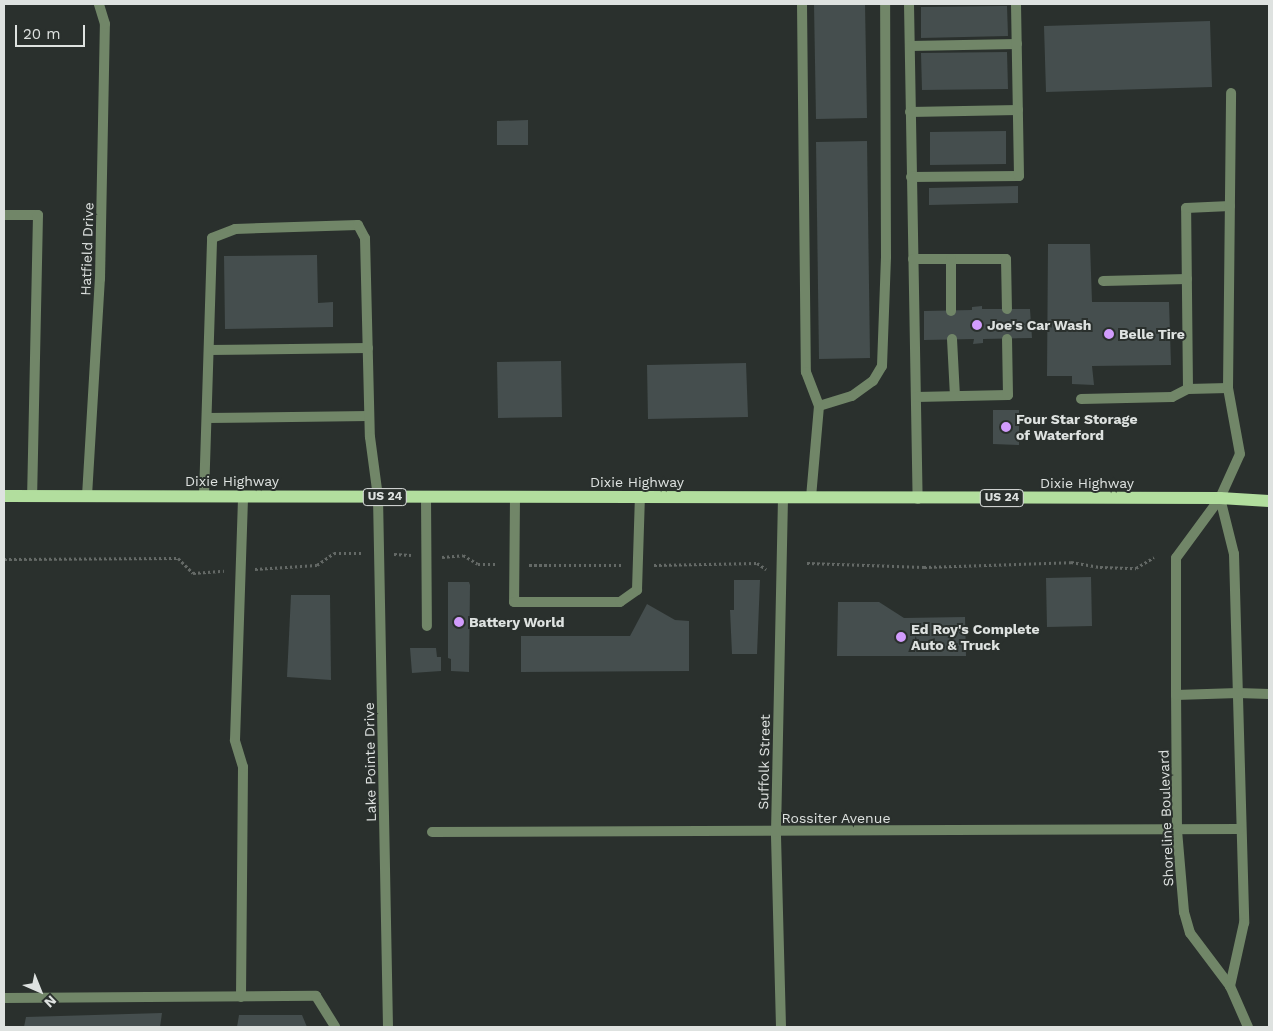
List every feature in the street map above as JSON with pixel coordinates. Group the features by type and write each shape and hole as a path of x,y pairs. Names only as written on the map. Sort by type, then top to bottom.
{"main road":[{"name":"Dixie Highway","path":"4,496 1220,498 1269,501"}],"street":[{"name":"Hatfield Drive","path":"87,496 100,279 105,24 99,4"},
{"path":"802,4 806,372 819,406 811,497"},
{"path":"819,406 852,396 873,381 882,366 886,257 885,4"},
{"path":"909,4 918,498"},
{"path":"911,178 1019,176 1016,4"},
{"path":"910,46 1017,44"},
{"name":"Shoreline Boulevard","path":"1232,93 1228,388 1240,454 1220,498 1176,558 1177,831 1184,912 1190,933 1230,986 1248,1027"},
{"path":"910,112 1018,110"},
{"path":"1188,389 1186,208 1230,206"},
{"path":"4,215 38,215 32,496"},
{"name":"Lake Pointe Drive","path":"209,350 212,238 235,229 358,225 365,238 369,416 378,497 388,1027"},
{"path":"913,259 1006,260 1007,309"},
{"path":"951,259 951,310"},
{"path":"1103,281 1187,279"},
{"path":"952,339 955,396"},
{"path":"916,397 1008,395 1007,339"},
{"path":"204,496 209,350 368,348"},
{"path":"1081,399 1172,397 1188,389 1228,388"},
{"path":"207,418 369,416"},
{"path":"241,996 243,767 235,740 243,496"},
{"path":"426,497 427,626"},
{"path":"515,497 514,602 620,602 637,590 640,497"},
{"name":"Suffolk Street","path":"781,1027 776,832 783,497"},
{"path":"1220,498 1234,554 1244,923 1230,986"},
{"path":"1176,694 1269,694"},
{"name":"Rossiter Avenue","path":"432,832 1177,831 1240,829"},
{"path":"4,998 316,996 335,1027"}],"path":[{"path":"4,559 178,558 193,573 317,565 334,554 380,553 426,556 463,555 478,564 638,565 757,563 773,570"},
{"path":"807,563 924,567 1071,562 1100,567 1136,568 1154,557"}],"building":[{"path":"814,4 865,4 867,118 816,119"},
{"path":"1007,6 1008,36 921,38 921,7"},
{"path":"1210,21 1212,87 1046,92 1044,26"},
{"path":"1007,52 1008,89 922,90 921,53"},
{"path":"528,120 528,145 497,145 497,121"},
{"path":"1006,131 1006,164 930,165 930,132"},
{"path":"867,141 870,358 819,359 816,142"},
{"path":"1018,186 1018,203 929,205 929,188"},
{"name":"Belle Tire","path":"1048,244 1090,244 1092,302 1169,302 1171,365 1092,366 1094,385 1072,384 1072,376 1047,376"},
{"path":"317,255 318,303 333,302 333,327 225,329 224,256"},
{"name":"Joe's Car Wash","path":"982,306 982,309 1030,309 1032,338 983,339 983,343 973,344 974,339 924,340 924,311 972,310 972,307"},
{"path":"561,361 562,417 498,418 497,362"},
{"path":"746,363 748,417 648,419 647,365"},
{"name":"Four Star Storage of Waterford","path":"993,410 1019,410 1019,445 993,444"},
{"path":"1091,577 1092,626 1047,627 1046,578"},
{"path":"734,580 760,580 757,654 732,654 730,610 734,610"},
{"name":"Battery World","path":"448,582 469,582 470,585 469,672 451,671 451,659 448,658"},
{"path":"291,595 330,595 331,680 287,677"},
{"name":"Ed Roy's Complete Auto & Truck","path":"838,602 879,602 904,618 965,617 966,656 837,656"},
{"path":"647,604 675,620 689,621 689,671 521,672 521,636 630,636"},
{"path":"410,648 436,648 437,657 441,657 441,671 412,673"},
{"path":"162,1013 160,1027 24,1027 26,1017"},
{"path":"239,1015 302,1015 307,1027 237,1027"}],"place":[{"name":"Joe's Car Wash","path":"977,325"},
{"name":"Belle Tire","path":"1109,334"},
{"name":"Four Star Storage of Waterford","path":"1006,427"},
{"name":"Battery World","path":"459,622"},
{"name":"Ed Roy's Complete Auto & Truck","path":"901,637"}]}
